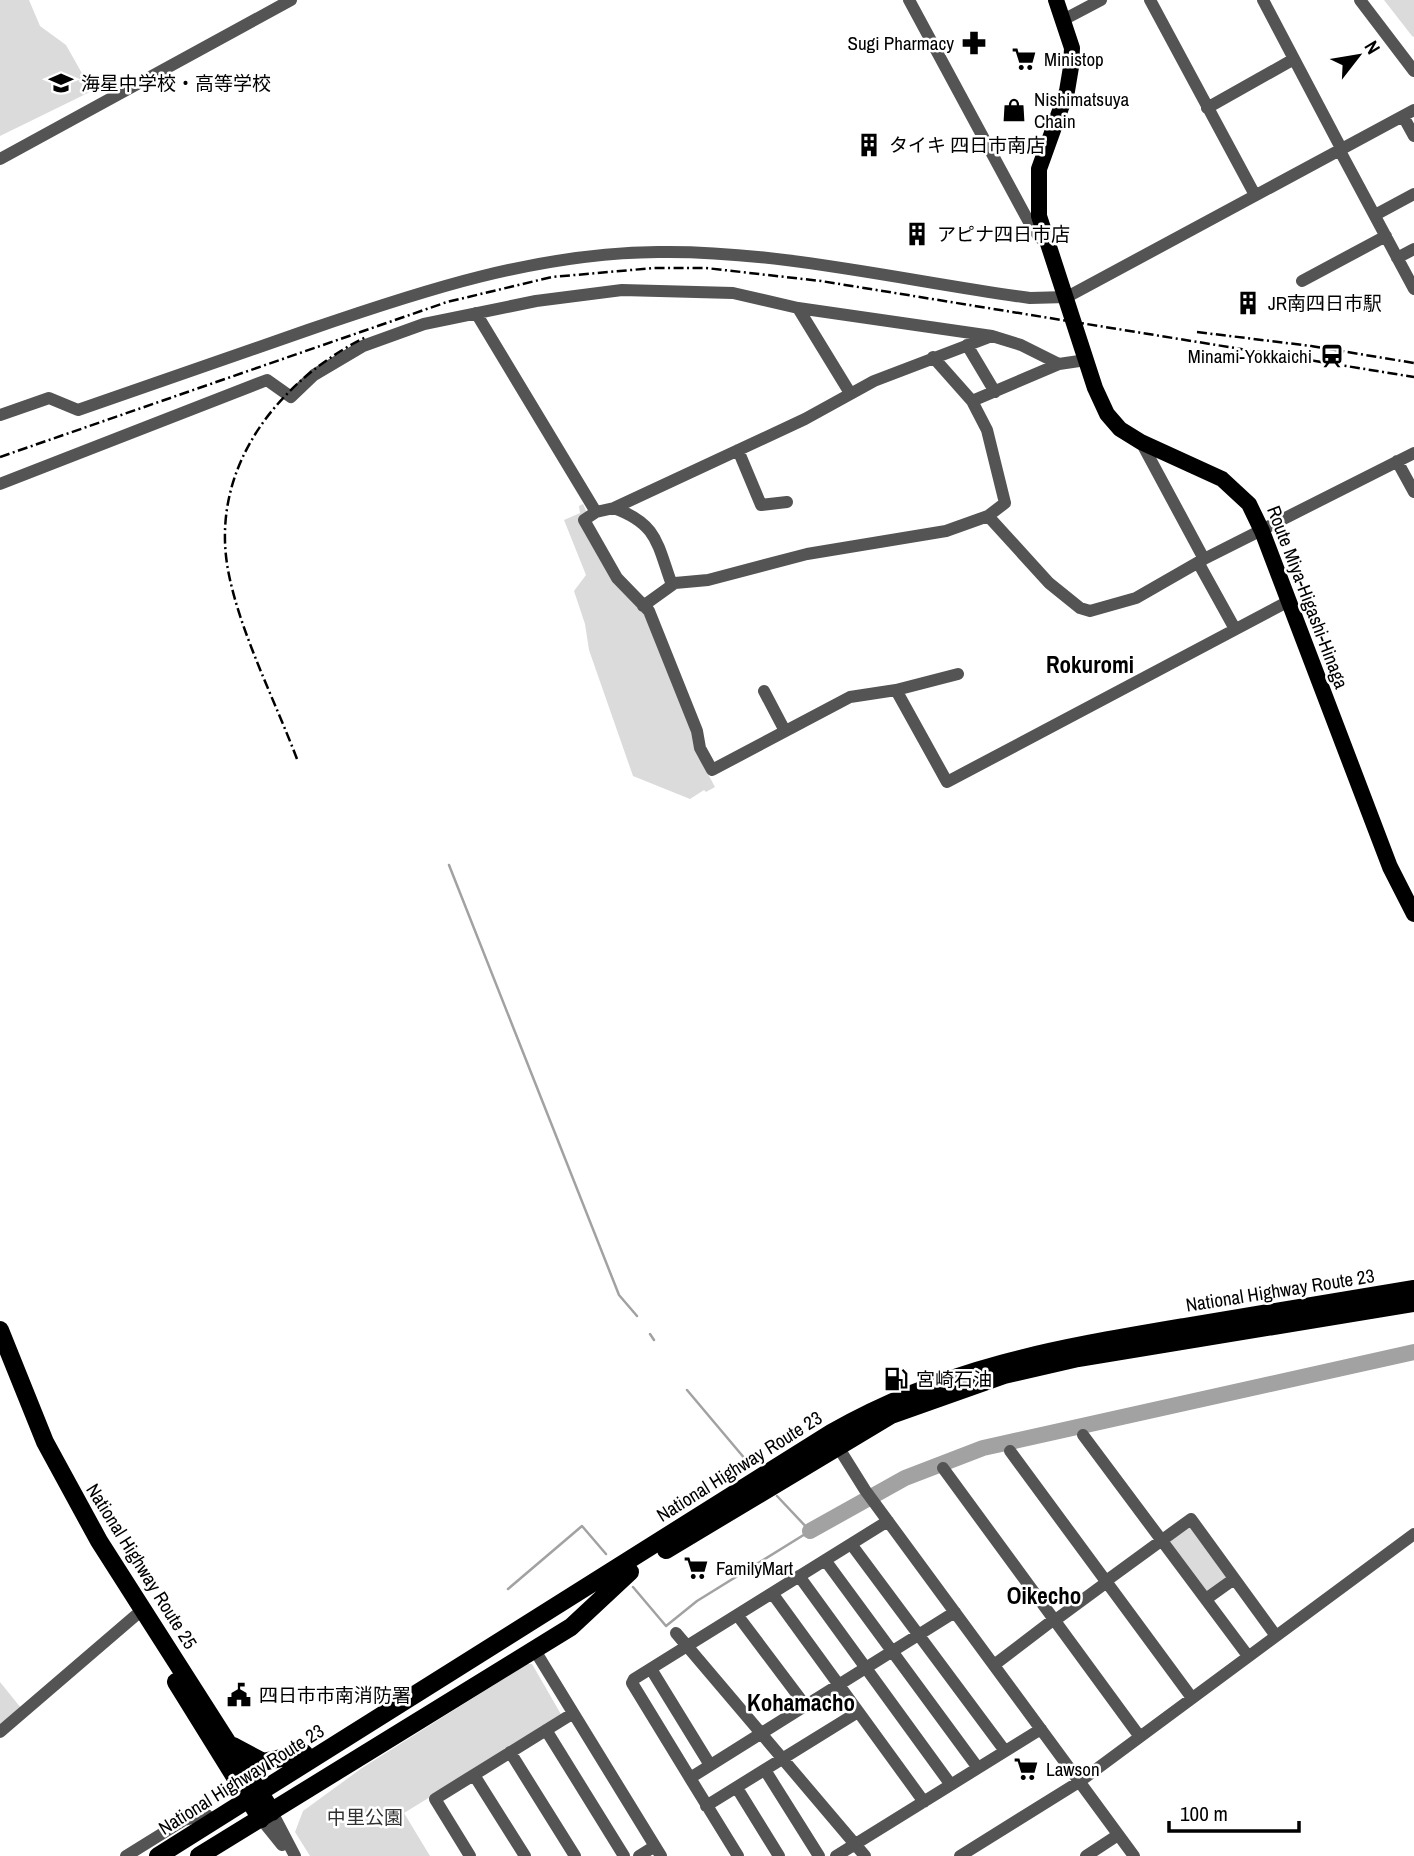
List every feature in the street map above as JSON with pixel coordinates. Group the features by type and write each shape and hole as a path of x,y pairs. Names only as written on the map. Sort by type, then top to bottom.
{"highway":[{"name":"National Highway Route 23","path":"180,1856 350,1742 834,1439 887,1402 998,1362 1076,1345 1414,1289"},
{"name":"National Highway Route 23","path":"834,1439 891,1415 1004,1375 1078,1358 1414,1303"},
{"name":"National Highway Route 25","path":"0,1330 44,1443 99,1541 230,1744 248,1788"},
{"name":"National Highway Route 25","path":"0,1360 31,1436 64,1501 135,1616 266,1816"},
{"path":"199,1856 215,1850 571,1626 627,1567"},
{"path":"142,1856 516,1620 627,1567"},
{"name":"National Highway Route 23","path":"158,1856 350,1742"},
{"path":"230,1744 263,1762 304,1753"}],"main road":[{"name":"Route Miya-Higashi-Hinaga","path":"1056,0 1072,48 1071,67 1067,91 1040,169 1037,191 1039,216 1086,360 1107,414 1120,429 1141,442 1222,479 1249,505 1262,531 1390,867 1414,914"}],"street":[{"path":"0,159 291,0"},
{"path":"909,0 1030,224 1040,238 1045,238"},
{"path":"1063,20 1101,0"},
{"path":"1150,0 1255,195"},
{"path":"1263,0 1414,289"},
{"path":"1360,0 1414,71"},
{"path":"1207,108 1294,58"},
{"path":"0,415 49,398 78,410 433,287 536,265 591,257 657,252 774,259 1030,298 1067,297 1409,113 1414,136"},
{"path":"1375,215 1414,194"},
{"path":"1302,281 1386,236"},
{"path":"1398,258 1414,249"},
{"path":"0,484 267,380 291,397 314,375 363,346 444,318 547,299 622,290 733,293 798,308 992,336 1021,345 1059,364"},
{"path":"798,308 850,393"},
{"path":"475,313 596,512"},
{"path":"958,674 896,690 850,697 712,770 700,748 697,731 649,611 617,578 584,520 596,512 614,508 806,419 850,393 933,357 992,336"},
{"path":"967,345 995,392"},
{"path":"643,606 672,584 708,580 807,554 946,531 988,516 1005,503 987,430 972,401 933,357"},
{"path":"972,401 1059,364 1086,360"},
{"path":"1141,442 1235,629"},
{"path":"738,450 761,505 788,502"},
{"path":"988,516 1049,583 1080,608 1087,610 1136,598 1414,453"},
{"path":"1397,461 1414,492"},
{"path":"614,508 644,521 651,530 672,584"},
{"path":"896,690 947,782 1289,601"},
{"path":"764,691 785,731"},
{"path":"1083,1435 1248,1656"},
{"path":"834,1439 865,1490 1134,1856"},
{"path":"1010,1451 1192,1698"},
{"path":"943,1468 1140,1737"},
{"path":"994,1665 1191,1519 1276,1636"},
{"path":"738,1856 632,1683 888,1521"},
{"path":"960,1856 1079,1782 1414,1534"},
{"path":"851,1544 1005,1751"},
{"path":"825,1560 978,1768"},
{"path":"799,1576 951,1784"},
{"path":"1206,1599 1234,1579"},
{"path":"772,1593 924,1801"},
{"path":"690,1778 955,1612"},
{"path":"0,1732 135,1616"},
{"path":"738,1616 803,1698 805,1706"},
{"path":"676,1633 866,1856"},
{"path":"534,1649 658,1851 639,1856"},
{"path":"651,1669 710,1765"},
{"path":"706,1806 858,1712"},
{"path":"470,1856 435,1799 572,1714"},
{"path":"836,1856 1041,1729"},
{"path":"546,1730 624,1856"},
{"path":"510,1752 575,1856"},
{"path":"765,1770 819,1856"},
{"path":"474,1775 524,1856"},
{"path":"737,1788 779,1856"},
{"path":"126,1856 184,1820 207,1815"},
{"path":"266,1816 293,1856"},
{"path":"1086,1856 1118,1835"}],"green space":[{"path":"0,0 29,0 40,26 66,45 92,91 0,136"},
{"path":"1384,0 1414,0 1414,37 1412,36"},
{"path":"583,504 620,586 646,614 693,732 695,750 715,787 690,799 633,776 589,650 585,624 574,591 586,575 564,520 580,513 579,506"},
{"path":"1189,1525 1228,1579 1207,1594 1170,1543 1169,1539"},
{"name":"中里公園","path":"527,1664 532,1664 562,1716 404,1813 430,1856 310,1856 295,1832 303,1811 362,1768"},
{"path":"0,1682 21,1708 0,1725"}],"waterway":[{"path":"449,865 619,1295 637,1316"},
{"path":"650,1334 654,1340"},
{"path":"810,1531 905,1478 983,1448 1414,1352"},
{"path":"687,1390 751,1466"},
{"path":"633,1587 666,1626 697,1601 810,1531 777,1496"},
{"path":"508,1589 582,1526 606,1554"}],"railway":[{"path":"0,457 447,302 552,277 654,268 706,268 821,281 1414,377"},
{"path":"1197,332 1311,346 1414,363"},
{"path":"297,759 250,644 234,597 225,536 229,500 239,465 256,433 278,404 304,378 366,337"}],"place":[{"name":"Sugi Pharmacy","path":"974,43"},
{"name":"Ministop","path":"1024,59"},
{"name":"海星中学校・高等学校","path":"61,83"},
{"name":"Nishimatsuya Chain","path":"1014,110"},
{"name":"タイキ 四日市南店","path":"869,145"},
{"name":"アピナ四日市店","path":"917,234"},
{"name":"JR南四日市駅","path":"1248,303"},
{"name":"Minami-Yokkaichi","path":"1332,356"},
{"name":"宮崎石油","path":"896,1379"},
{"name":"FamilyMart","path":"696,1568"},
{"name":"四日市市南消防署","path":"239,1695"},
{"name":"Lawson","path":"1026,1769"}],"district":[{"name":"Rokuromi","path":"1090,665"},
{"name":"Oikecho","path":"1044,1596"},
{"name":"Kohamacho","path":"801,1703"}]}
